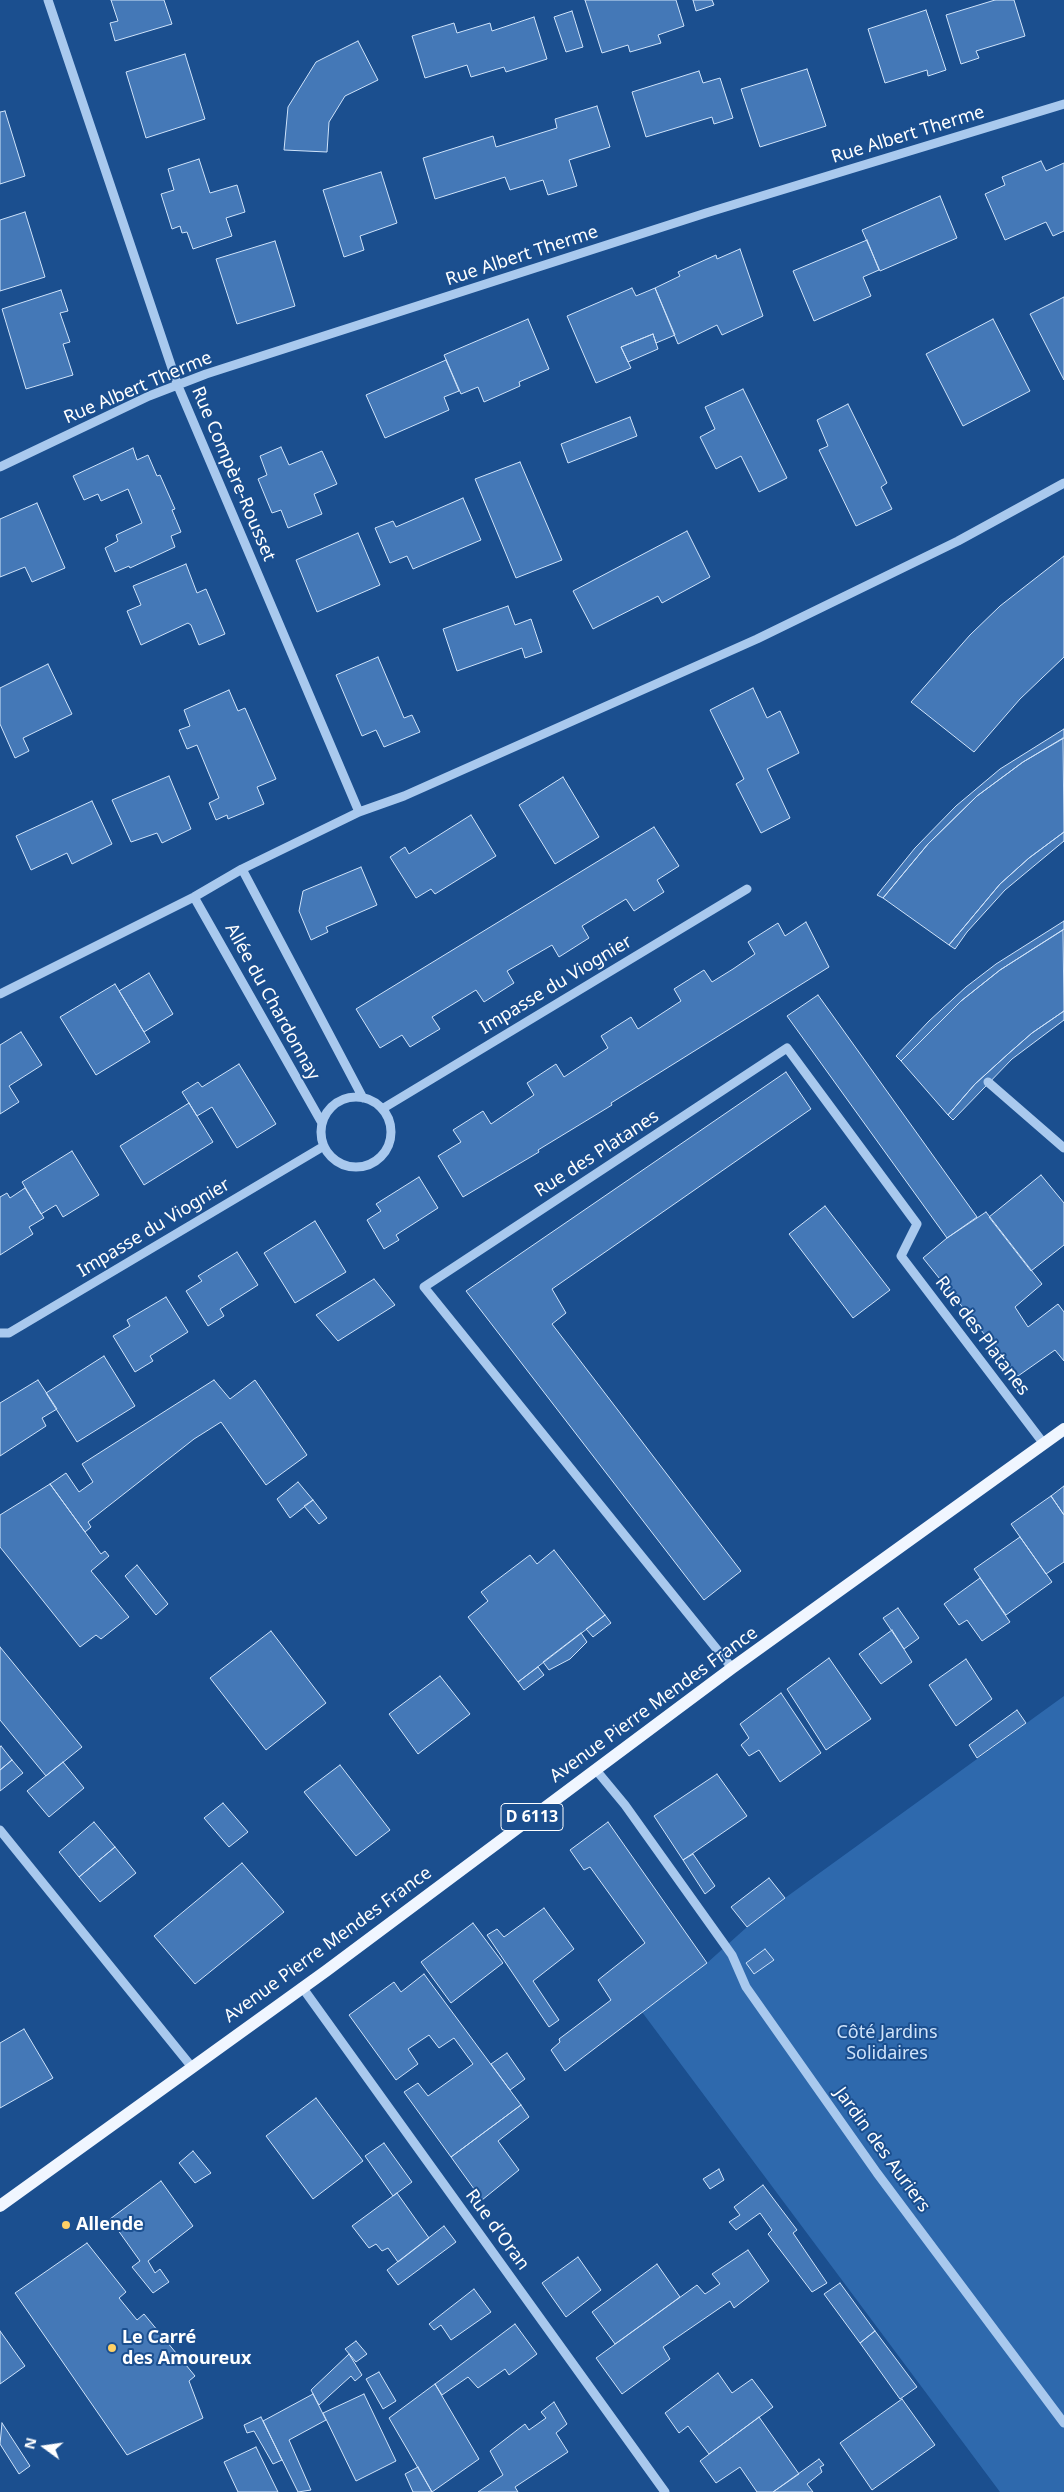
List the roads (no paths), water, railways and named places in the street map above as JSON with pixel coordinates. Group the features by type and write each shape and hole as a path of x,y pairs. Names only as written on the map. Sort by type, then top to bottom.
{"main road":[{"name":"Avenue Pierre Mendes France","path":"0,2206 302,1987 732,1668 1064,1429"}],"street":[{"name":"Rue Compère-Rousset","path":"48,0 178,386 359,812"},
{"name":"Rue Albert Therme","path":"0,467 149,396 206,374 706,213 1064,104"},
{"path":"0,994 194,896 242,869 359,812 404,796 757,639 958,541 1064,483"},
{"name":"Allée du Chardonnay","path":"242,869 363,1098"},
{"name":"Impasse du Viognier","path":"382,1109 747,889"},
{"name":"Allée du Chardonnay","path":"194,896 322,1123 321,1135 324,1146"},
{"name":"Rue des Platanes","path":"732,1668 424,1287 787,1048 917,1224 901,1256 1044,1444"},
{"path":"988,1082 1064,1148"},
{"path":"322,1123 326,1113 333,1105 352,1097 363,1098 374,1102 382,1109 388,1119 391,1131 383,1153 374,1161 364,1166 340,1163 331,1156 324,1146"},
{"name":"Impasse du Viognier","path":"0,1333 10,1333 324,1146"},
{"name":"Jardin des Auriers","path":"596,1770 625,1805 732,1955 746,1986 877,2173 1064,2423"},
{"path":"0,1830 191,2066"},
{"name":"Rue d'Oran","path":"302,1987 662,2491"}],"place":[{"name":"Allende","path":"66,2225"},
{"name":"Le Carré des Amoureux","path":"112,2348"}],"park label":[{"name":"Côté Jardins Solidaires","path":"887,2043"}]}
